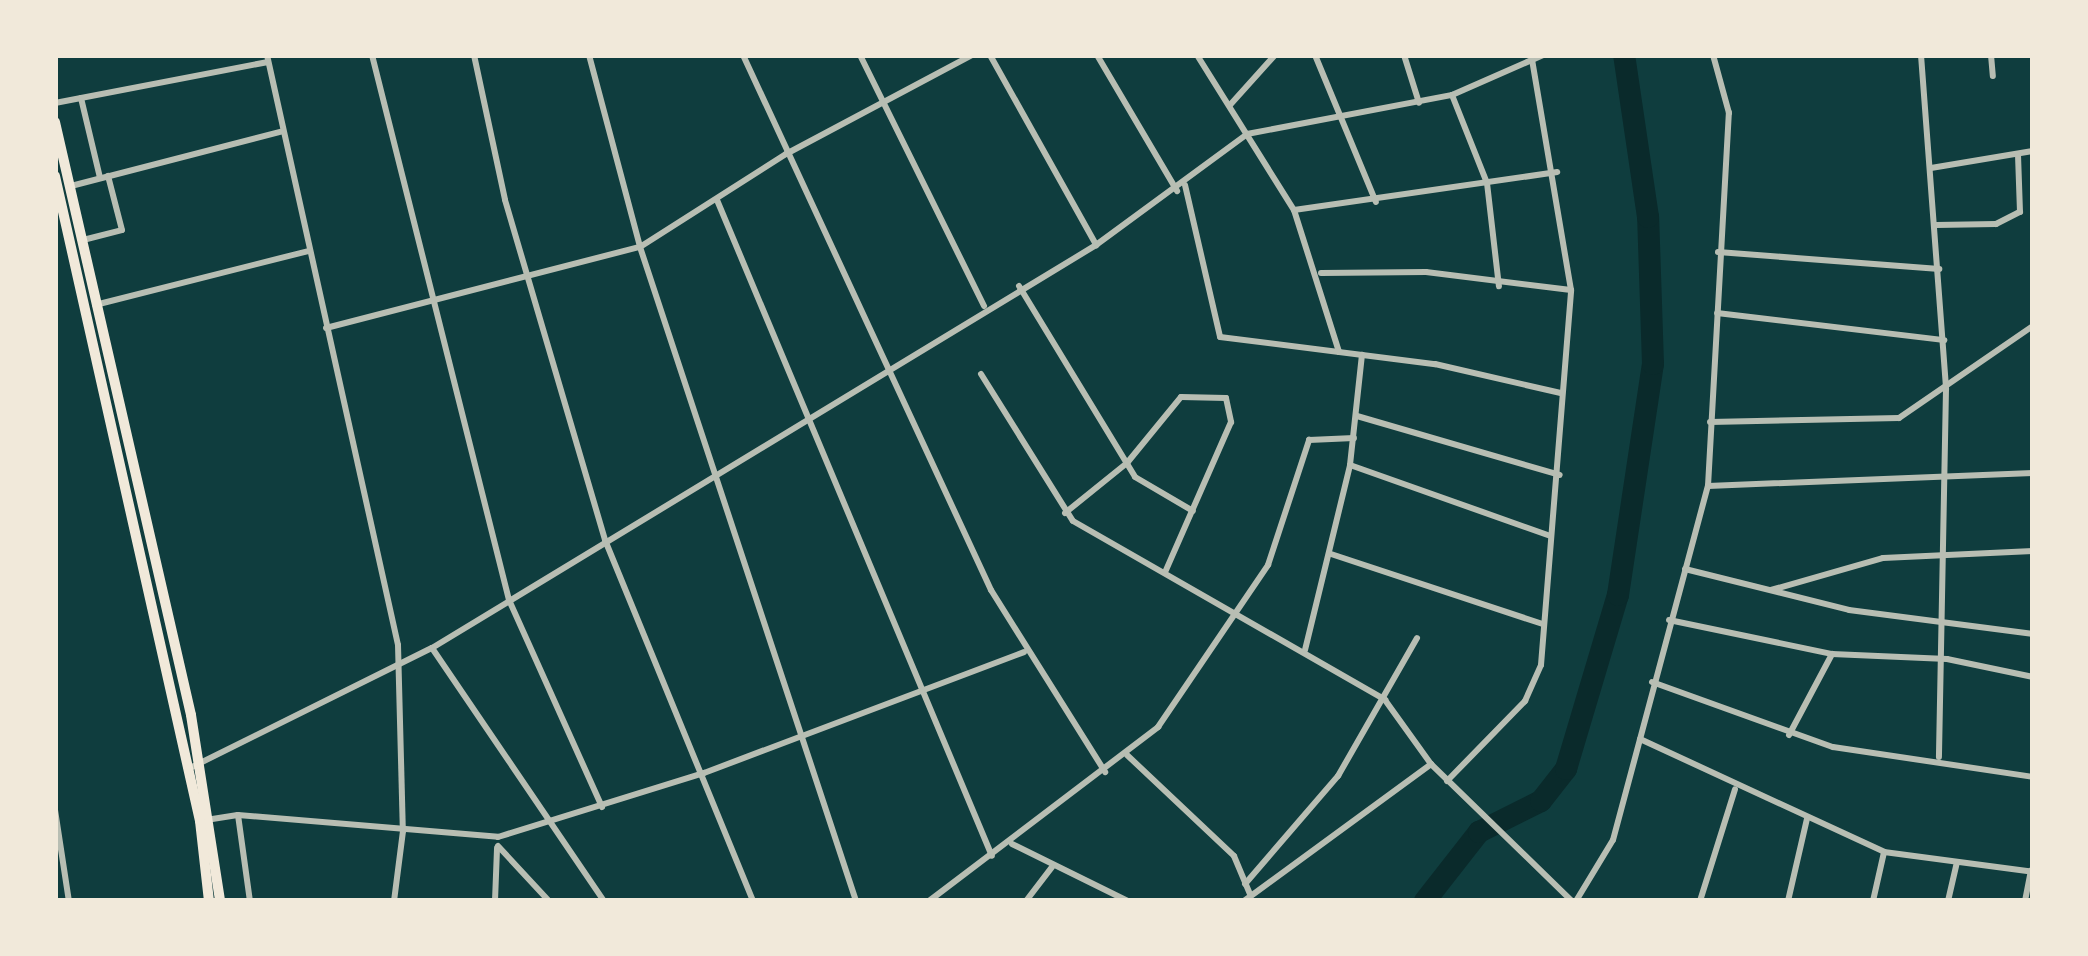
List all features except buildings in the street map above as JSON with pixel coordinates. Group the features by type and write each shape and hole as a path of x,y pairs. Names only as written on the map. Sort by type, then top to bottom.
{"main road":[{"path":"55,122 201,764 209,901"},
{"path":"55,176 188,770 206,820 220,901"},
{"path":"130,504 143,502"},
{"path":"175,710 189,706"}],"street":[{"path":"372,55 429,300 509,600 602,807"},
{"path":"474,55 526,277 605,540 704,773 753,901"},
{"path":"589,55 640,246 712,476 856,901"},
{"path":"743,55 786,154 1024,652 1105,772"},
{"path":"860,55 984,306"},
{"path":"326,328 640,246 786,154 972,55"},
{"path":"990,55 1096,245"},
{"path":"1097,55 1181,188 1217,335 1362,354 1560,393"},
{"path":"1197,55 1294,210 1321,273 1339,352"},
{"path":"1230,106 1275,55"},
{"path":"1315,55 1348,120 1376,202"},
{"path":"1404,55 1419,103"},
{"path":"188,770 432,648 810,418 984,306 1096,245 1181,188 1247,134 1348,120 1419,103 1452,94 1543,55"},
{"path":"981,374 1064,514 1305,650 1385,700 1430,764 1574,901 1613,840 1652,682 1708,486 1718,252 1730,114 1713,55"},
{"path":"1922,55 1946,389 1948,660 1939,757"},
{"path":"1991,55 1993,76"},
{"path":"55,103 268,58 400,665 404,831 394,901"},
{"path":"1447,781 1532,690 1560,475 1560,393 1571,290 1557,172 1532,60"},
{"path":"1452,94 1487,183 1499,286"},
{"path":"81,98 122,230 82,241"},
{"path":"70,186 283,131"},
{"path":"1931,168 2033,152"},
{"path":"1936,224 1996,224 2020,212 2018,154"},
{"path":"1294,210 1376,202 1557,172"},
{"path":"717,200 810,418 921,696 992,856"},
{"path":"84,308 309,250"},
{"path":"1718,252 1940,270"},
{"path":"1321,273 1426,272 1499,286 1571,290"},
{"path":"1019,286 1126,463 1194,511"},
{"path":"1717,312 1944,340"},
{"path":"1710,422 1883,421 1946,389 2033,326"},
{"path":"1305,650 1350,466 1362,354"},
{"path":"1064,514 1126,463 1181,397 1226,398 1231,422 1166,570"},
{"path":"1357,416 1560,475"},
{"path":"929,901 1012,844 1105,772 1170,712 1240,614 1288,523 1310,440 1354,438"},
{"path":"1350,466 1550,536"},
{"path":"1708,486 1948,481 2033,473"},
{"path":"1770,590 1883,558 2033,550"},
{"path":"1330,554 1542,624"},
{"path":"1685,569 1770,590 2033,634"},
{"path":"1669,620 1832,654 1948,660 2033,677"},
{"path":"1246,884 1338,776 1385,700 1417,638"},
{"path":"432,648 604,901"},
{"path":"206,820 238,815 498,842 921,696 1024,652"},
{"path":"1789,735 1832,654"},
{"path":"1652,682 1789,735 1939,757 2033,778"},
{"path":"1640,739 1735,788 1884,852 2032,872 2025,901"},
{"path":"1126,755 1226,847 1246,884 1246,898"},
{"path":"1246,898 1430,764"},
{"path":"1700,901 1735,788"},
{"path":"55,810 70,901"},
{"path":"238,815 250,901"},
{"path":"1788,901 1807,819"},
{"path":"495,901 498,842"},
{"path":"498,842 548,901"},
{"path":"1012,844 1109,897 1128,901"},
{"path":"1873,901 1884,852"},
{"path":"1948,901 1957,863"},
{"path":"1026,901 1052,868"}],"waterway":[{"path":"1425,901 1479,832 1541,801 1566,769 1618,595 1653,364 1648,217 1624,55"}]}
